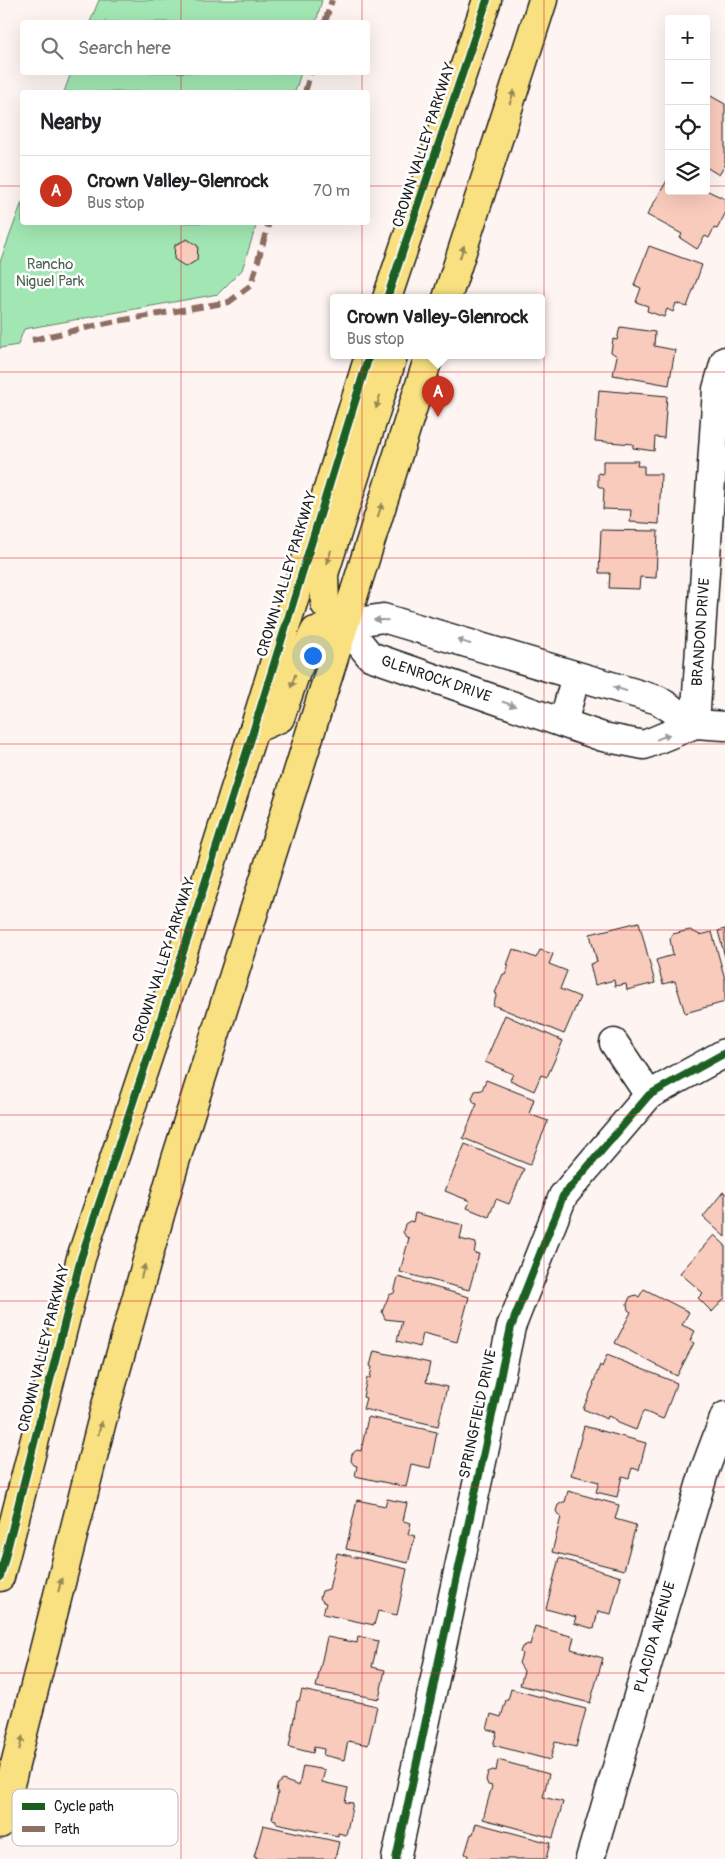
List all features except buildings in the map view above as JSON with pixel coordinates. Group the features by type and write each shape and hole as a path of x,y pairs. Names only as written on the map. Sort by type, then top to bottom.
{"main road":[{"name":"CROWN VALLEY PARKWAY","path":"389,294 487,0"},
{"path":"449,294 543,0"},
{"name":"CROWN VALLEY PARKWAY","path":"0,1577 81,1258 187,940 368,359"},
{"path":"344,624 325,604 324,574 391,359"},
{"path":"0,1824 105,1409 175,1162 428,359"},
{"path":"254,729 280,718 296,672 315,631 344,624"}],"street":[{"name":"BRANDON DRIVE","path":"695,724 716,388 725,361"},
{"name":"GLENROCK DRIVE","path":"344,624 383,618 658,700 695,724"},
{"name":"GLENROCK DRIVE","path":"344,624 370,656 603,736 644,746 695,724 725,726"},
{"path":"563,723 576,676"},
{"path":"614,1043 650,1095"},
{"name":"SPRINGFIELD DRIVE","path":"396,1859 511,1327 563,1196 650,1095 725,1053"},
{"name":"PLACIDA AVENUE","path":"590,1859 704,1472 725,1416"}],"green space":[{"path":"99,0 322,0 317,20 91,20"},
{"path":"70,75 300,75 296,90 65,90"},
{"name":"Rancho Niguel Park","path":"20,207 20,225 256,225 242,270 218,294 24,329 18,345 0,348 0,262"}],"marked path":[{"path":"326,20 332,0"},
{"path":"306,90 310,75"},
{"path":"32,340 112,322 229,302 251,285 268,225"}],"cycle path":[{"path":"388,294 487,0"},
{"path":"0,1577 81,1258 187,940 368,359"},
{"path":"396,1859 511,1327 563,1196 649,1095 725,1053"}],"place":[{"name":"Crown Valley-Glenrock","path":"438,417"}]}
